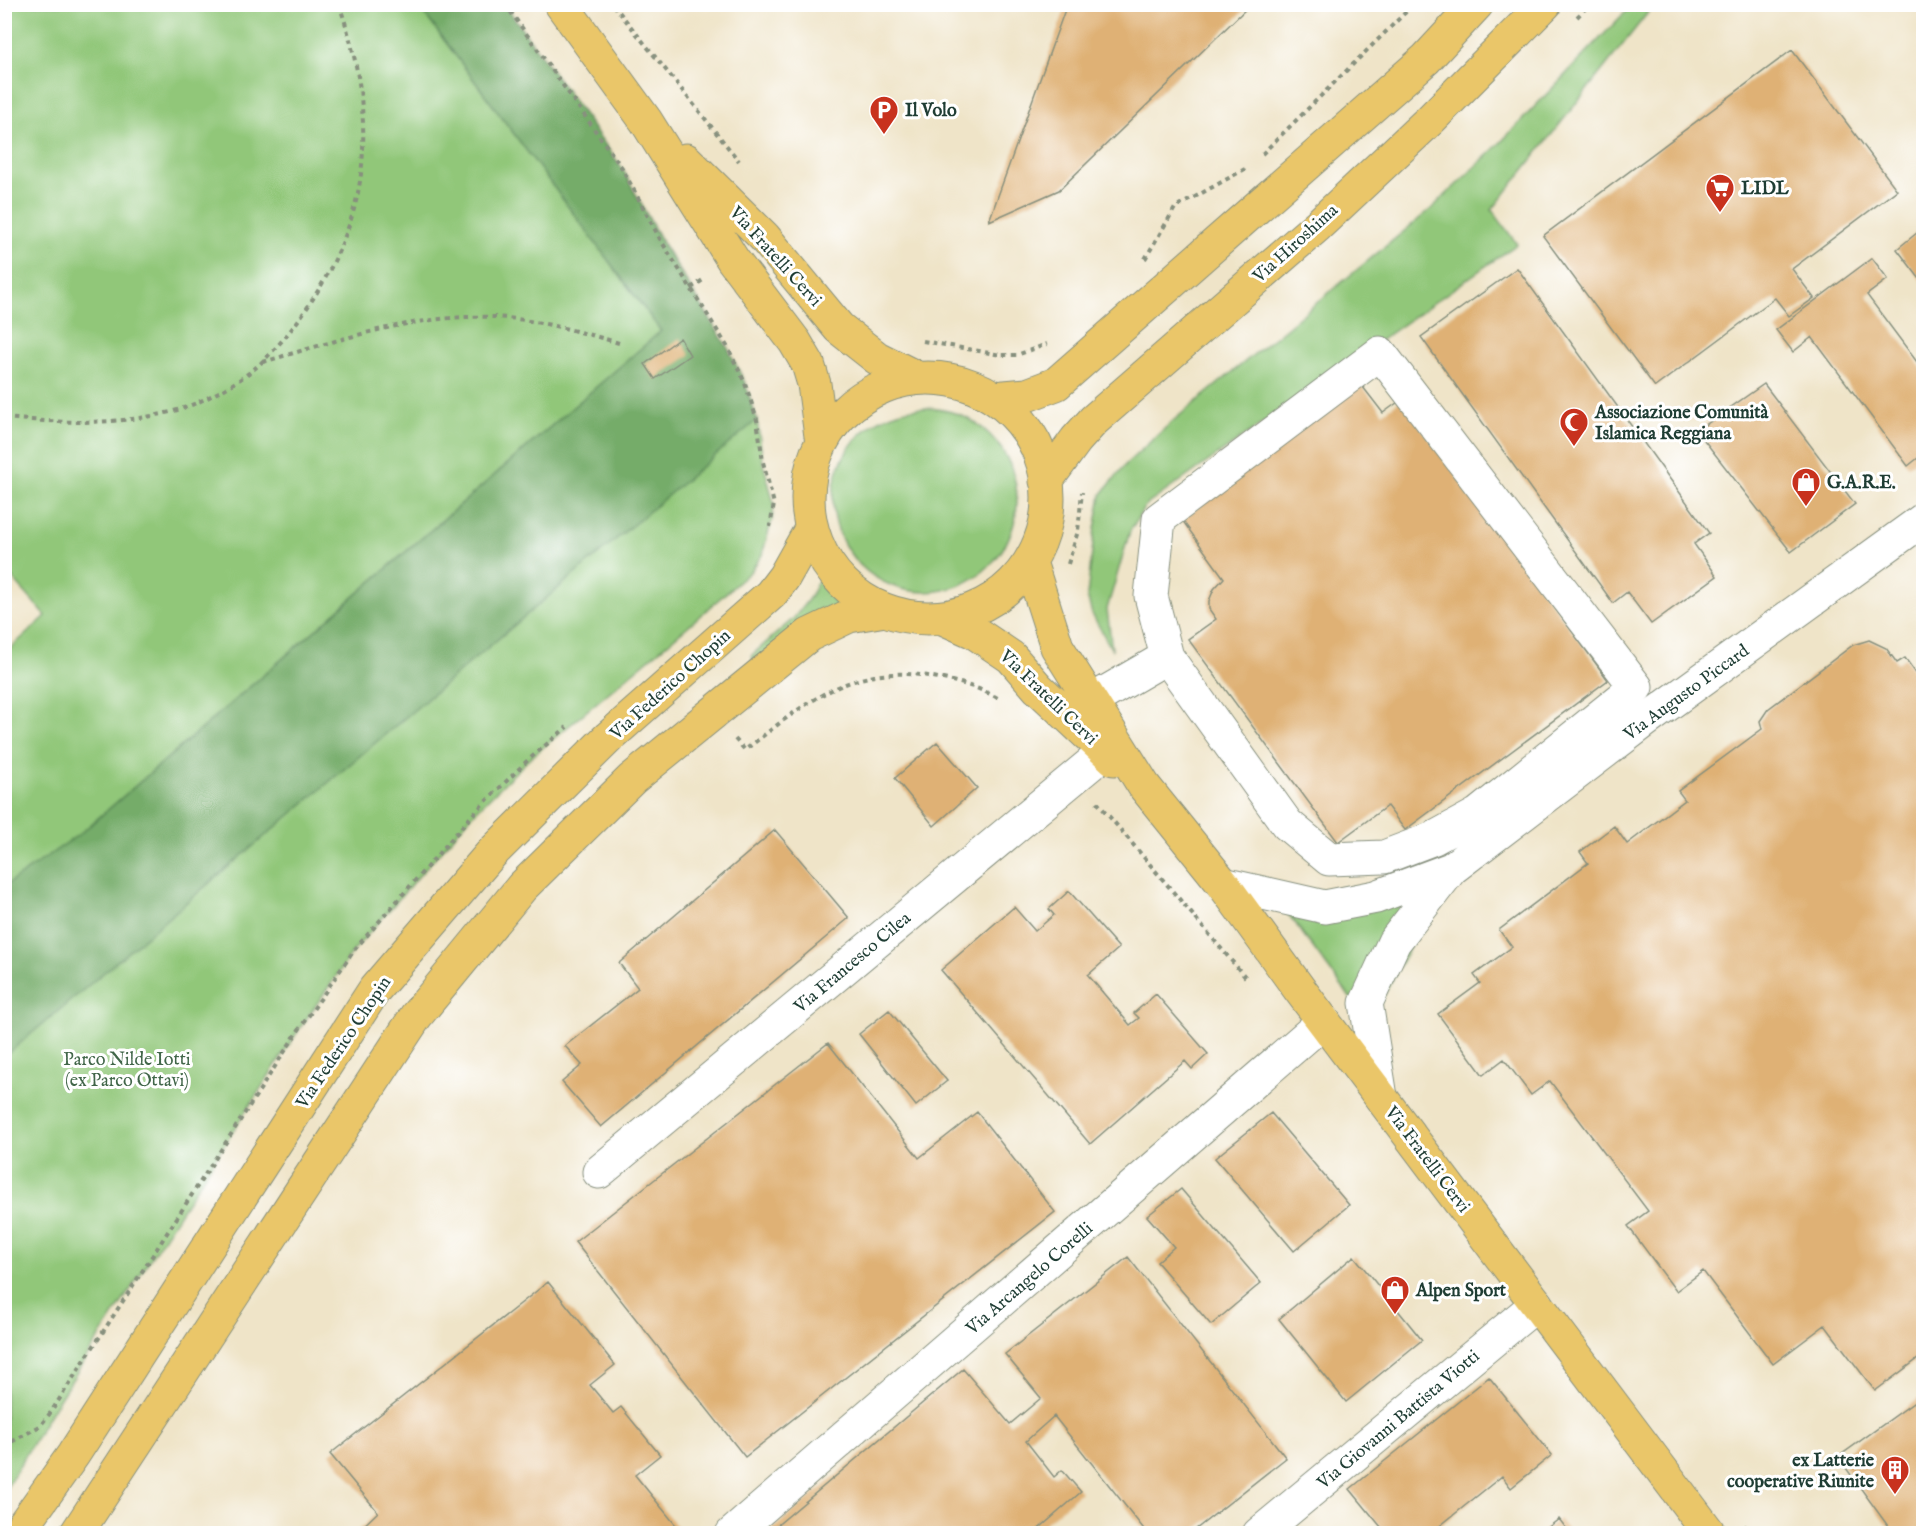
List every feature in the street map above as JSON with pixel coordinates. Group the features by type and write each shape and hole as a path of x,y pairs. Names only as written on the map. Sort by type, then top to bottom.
{"main road":[{"name":"Via Fratelli Cervi","path":"561,4 646,120 733,260 795,342 808,364 814,384 821,436"},
{"path":"994,398 1027,395 1056,384 1426,59 1478,4"},
{"name":"Via Hiroshima","path":"1046,481 1076,440 1101,414 1317,226 1430,120 1545,4"},
{"name":"Via Fratelli Cervi","path":"646,120 764,237 839,328 877,358 917,378"},
{"name":"Via Fratelli Cervi","path":"917,378 957,381 994,398 1018,420 1036,447 1046,481 1048,507 1042,535 1030,562 1008,589 979,608 945,619 914,619 885,610 856,591 831,567 811,529 808,499 811,466 821,436 846,407 879,387 917,378"},
{"name":"Via Federico Chopin","path":"18,1533 73,1455 375,989 500,846 609,738 771,594 784,577 811,529"},
{"name":"Via Fratelli Cervi","path":"1030,562 1057,647 1144,786 1223,884 1710,1533"},
{"path":"76,1533 416,1016 522,887 632,779 809,635 849,616 885,610"},
{"name":"Via Fratelli Cervi","path":"945,619 974,632 1011,657 1038,688 1144,786"}],"street":[{"path":"1380,353 1636,687 1478,814 1434,838 1384,857 1329,859 1287,824 1167,657 1151,596 1159,519 1380,353"},
{"name":"Via Augusto Piccard","path":"1381,1097 1366,1003 1394,942 1451,868 1645,721 1923,519"},
{"path":"1091,701 1167,657"},
{"name":"Via Francesco Cilea","path":"599,1172 1106,752"},
{"name":"Via Augusto Piccard","path":"1223,884 1325,907 1376,897 1451,868"},
{"name":"Via Arcangelo Corelli","path":"732,1533 949,1348 1324,1021"},
{"name":"Via Giovanni Battista Viotti","path":"1259,1533 1537,1304"}],"path":[{"path":"4,418 47,422 102,422 147,416 181,408 211,395 262,362 295,325 322,283 344,235 361,176 364,135 360,88 351,38 339,4"},
{"path":"505,4 622,168 660,239 732,356 745,383 757,420 774,504 768,536"},
{"path":"1256,160 1414,4"},
{"path":"615,6 743,166"},
{"path":"1140,267 1175,208 1248,168"},
{"path":"262,362 364,333 418,323 467,318 516,319 569,329 619,343"},
{"path":"713,712 745,750 805,703 833,688 863,678 892,674 921,674 958,682 1004,701"}],"green space":[{"path":"5,5 418,5 661,331 81,833 5,886 5,653 46,616 5,570"},
{"path":"418,5 505,5 622,168 660,239 727,346 745,383 757,420 5,1056 5,886 81,833 661,331"},
{"path":"1632,5 1654,5 1492,210 1517,244 1145,506 1130,531 1107,609 1112,650 1092,614 1087,596 1101,495 1126,464 1174,420 1431,209 1500,143"},
{"name":"Parco Nilde Iotti (ex Parco Ottavi)","path":"745,383 757,420 763,462 774,504 762,555 750,572 527,761 475,812 355,949 298,1031 51,1412 5,1490 5,1013"},
{"path":"925,408 960,415 976,423 990,435 1002,449 1010,465 1017,500 1010,535 1002,551 990,565 976,577 960,585 925,592 890,585 874,577 860,565 848,551 840,535 833,500 840,465 848,449 860,435 874,423 890,415"},
{"path":"819,579 843,607 753,661 752,655 794,618 810,597"},
{"path":"1451,869 1369,1023 1274,895 1325,907"}],"building":[{"path":"1067,4 1251,4 1059,190 989,221"},
{"name":"LIDL","path":"1792,50 1897,190 1792,269 1814,298 1789,316 1775,298 1655,387 1543,236"},
{"path":"1923,228 1923,283 1897,249"},
{"path":"1872,258 1888,279 1867,295 1923,370 1923,454 1908,466 1812,337 1793,352 1776,330"},
{"name":"Associazione Comunità Islamica Reggiana","path":"1517,268 1709,533 1694,544 1717,576 1651,624 1627,592 1613,603 1421,337"},
{"path":"680,338 690,355 655,379 645,364"},
{"path":"1356,378 1383,413 1401,400 1608,680 1405,830 1387,806 1338,842 1188,639 1216,619 1209,609 1209,601 1214,589 1224,578 1182,520"},
{"path":"1764,384 1855,504 1791,552 1697,431"},
{"path":"1869,640 1886,648 1897,663 1905,658 1923,683 1923,1355 1875,1391 1825,1325 1773,1364 1703,1271 1676,1291 1628,1226 1648,1211 1550,1081 1531,1095 1504,1059 1483,1075 1438,1014 1480,983 1474,975 1512,947 1499,930 1588,863 1580,852 1614,826 1627,844 1685,800 1678,791 1762,729 1760,721 1768,709 1853,645"},
{"path":"937,742 977,788 934,826 895,778"},
{"path":"775,830 849,918 601,1127 562,1082 582,1065 565,1046 638,988 619,963"},
{"path":"1069,891 1119,948 1088,975 1130,1025 1139,1018 1134,1013 1156,994 1208,1054 1192,1069 1185,1061 1090,1144 941,970 1014,907 1035,931 1054,915 1049,909"},
{"path":"889,1010 947,1081 916,1106 859,1034"},
{"path":"828,1043 919,1158 977,1112 1055,1212 745,1457 575,1242"},
{"path":"1271,1113 1349,1205 1294,1251 1215,1158"},
{"path":"1181,1189 1261,1283 1211,1325 1157,1262 1174,1247 1147,1216"},
{"path":"1354,1256 1422,1340 1346,1402 1279,1319"},
{"path":"1128,1257 1286,1458 1191,1533 1147,1533 1054,1416 1026,1441 1054,1477 1062,1470 1081,1492 1034,1533 768,1533 963,1369 1010,1424 1041,1398 1005,1354"},
{"path":"548,1282 615,1365 590,1385 613,1413 621,1407 660,1455 635,1475 679,1529 673,1533 356,1533 378,1512 330,1454"},
{"path":"1489,1377 1552,1455 1511,1488 1502,1476 1431,1533 1386,1533 1350,1489"},
{"name":"ex Latterie cooperative Riunite","path":"1923,1396 1923,1533 1893,1533 1838,1457"},
{"path":"1559,1519 1570,1533 1541,1533"}],"place":[{"name":"Il Volo","path":"884,136"},
{"name":"LIDL","path":"1720,214"},
{"name":"Associazione Comunità Islamica Reggiana","path":"1574,448"},
{"name":"G.A.R.E.","path":"1806,508"},
{"name":"Alpen Sport","path":"1395,1316"},
{"name":"ex Latterie cooperative Riunite","path":"1895,1496"}]}
